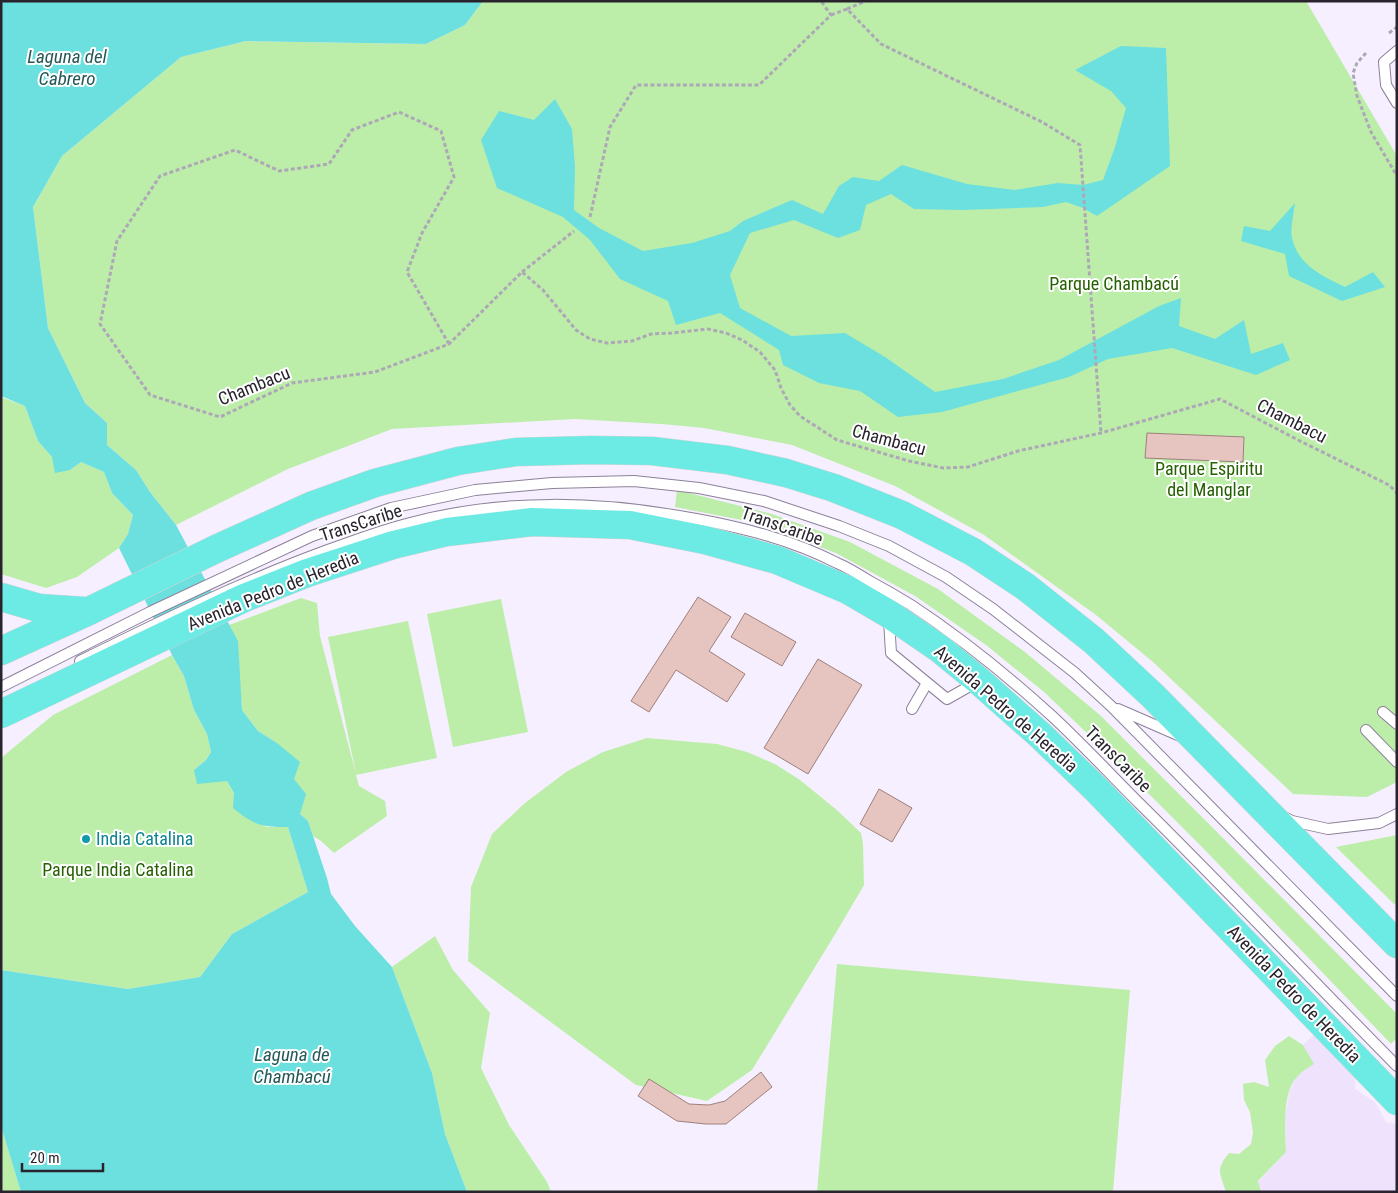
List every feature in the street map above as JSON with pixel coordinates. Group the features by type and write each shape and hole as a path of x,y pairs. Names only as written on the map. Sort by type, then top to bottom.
{"highway":[{"path":"1,651 311,506 366,486 458,461 516,452 592,450 652,451 727,460 786,473 834,488 902,514 973,552 1026,587 1094,641 1153,696 1397,944"},
{"name":"Avenida Pedro de Heredia","path":"1,714 158,630 240,592 307,573 393,545 448,532 532,522 630,525 705,540 777,560 848,590 889,614 940,650 979,681 1040,735 1096,789 1397,1101"},
{"path":"1,597 39,608 89,611"}],"lane":[{"path":"1397,51 1384,62 1386,85 1397,103"},
{"name":"TransCaribe","path":"1,687 150,612 312,536 382,511 474,490 552,483 634,482 699,488 764,501 839,526 889,546 946,577 993,609 1075,673 1111,706 1397,996"},
{"name":"TransCaribe","path":"240,592 300,560 358,539 411,523 488,508 533,504 624,508 733,526 787,542 836,562 910,604 979,654 1045,710 1184,848 1397,1066"},
{"path":"889,614 891,653 947,699 979,681"},
{"path":"70,666 158,630"},
{"path":"912,709 927,683"},
{"name":"TransCaribe","path":"1111,706 1201,745"},
{"path":"1383,712 1397,724"},
{"path":"1366,730 1397,762"},
{"path":"1262,806 1292,821 1328,829 1379,823 1397,814"}],"path":[{"path":"821,1 831,15"},
{"path":"590,217 610,127 636,85 758,85 831,15 866,1"},
{"path":"847,9 881,44 1042,122 1080,145 1101,433"},
{"name":"Chambacu","path":"449,344 408,272 422,233 454,177 441,131 399,112 352,130 329,164 280,172 235,150 160,176 117,241 100,324 150,395 220,417 292,382 375,372 449,344 522,272 543,290 576,330 590,339 607,343 632,341 651,334 708,328 742,340 760,352 775,370 790,405 800,416 837,440 909,461 943,468 968,467 1018,451 1101,433 1220,399 1389,485 1397,493"},
{"path":"522,272 574,231"}],"shaded area":[{"path":"1319,1030 1356,1069 1355,1089 1375,1102 1386,1122 1397,1124 1397,1192 1261,1192 1258,1182 1286,1152 1285,1116 1290,1090 1296,1077 1313,1064 1303,1045"}],"green space":[{"name":"Parque Chambacú","path":"483,1 1306,1 1397,156 1397,782 1367,797 1293,794 1153,662 1096,615 984,535 895,486 792,445 704,428 575,419 392,429 288,469 176,525 150,492 136,470 107,445 107,423 85,403 48,328 33,207 62,156 181,57 246,41 426,44 465,25"},
{"path":"1,397 25,406 38,441 52,457 70,470 81,462 104,472 112,493 133,515 128,534 119,548 77,577 46,588 1,574"},
{"path":"677,490 772,514 850,542 938,589 1025,652 1101,716 1397,1014 1397,1038 1391,1044 1203,848 1115,760 1044,692 986,645 915,596 836,553 757,523 675,507"},
{"path":"301,598 317,603 320,636 356,774 328,637 408,621 437,758 356,775 359,786 385,801 387,816 334,853 313,836 308,821 300,814 294,779 277,743 258,731 242,710 239,671 229,625"},
{"path":"501,599 528,732 453,747 427,614"},
{"name":"Parque India Catalina","path":"172,655 184,676 194,710 207,734 211,752 206,760 194,770 227,781 234,793 266,827 288,827 308,892 232,934 200,977 128,989 1,970 1,758 53,715"},
{"path":"647,738 717,744 747,752 775,764 800,780 838,811 861,833 863,844 864,885 837,931 752,1070 707,1101 636,1085 468,961 471,887 492,834 525,803 566,772 603,752"},
{"path":"1397,835 1397,899 1395,905 1336,847"},
{"path":"435,936 453,970 490,1013 481,1068 509,1125 547,1182 551,1192 467,1192 445,1134 432,1073 392,967"},
{"path":"837,964 1130,990 1113,1192 817,1192"},
{"path":"1289,1036 1303,1045 1314,1064 1300,1074 1293,1082 1289,1091 1286,1112 1286,1152 1258,1181 1261,1192 1226,1192 1220,1168 1229,1153 1239,1154 1251,1144 1253,1133 1250,1112 1244,1100 1243,1084 1254,1082 1269,1087 1265,1060 1275,1046"},
{"path":"1,1126 21,1192 1,1192"}],"water":[{"name":"Laguna de Chambacú","path":"1,1 483,1 465,25 426,44 246,41 181,57 62,156 33,207 48,328 85,403 107,423 107,445 136,470 150,492 176,525 238,641 242,710 258,731 277,743 300,762 294,779 306,794 300,814 308,821 331,894 355,926 392,967 432,1073 445,1134 467,1192 21,1192 1,1126 1,970 128,989 200,977 232,934 308,892 288,827 258,824 240,814 233,808 234,793 227,781 197,784 194,770 206,760 211,752 207,734 194,710 184,676 119,548 128,534 133,515 112,493 104,472 81,462 70,470 55,473 52,457 38,441 25,406 1,396"},
{"path":"1121,46 1166,48 1170,166 1097,216 1083,208 1066,202 1043,207 963,210 914,209 891,194 866,205 860,230 838,238 794,220 750,233 730,275 740,308 791,336 845,333 885,357 935,392 1003,379 1059,360 1159,306 1181,298 1179,326 1215,339 1244,320 1251,354 1283,343 1290,360 1256,375 1172,348 1108,359 1069,377 942,412 898,417 860,391 819,383 783,365 779,350 720,313 676,325 668,301 620,279 590,240 563,217 497,188 481,140 499,111 534,120 555,99 572,129 575,167 574,210 599,228 643,251 692,243 730,231 743,221 792,200 823,214 839,186 853,177 879,181 902,165 967,184 1015,190 1058,183 1083,185 1103,180 1126,108 1111,91 1075,70"},
{"path":"1295,203 1292,238 1295,247 1305,262 1320,274 1345,287 1373,272 1385,287 1342,301 1289,276 1285,254 1241,241 1244,226 1270,231"}],"building":[{"path":"1147,433 1244,437 1243,462 1145,458"},
{"path":"698,597 731,617 709,651 745,674 727,702 676,670 649,712 631,701"},
{"path":"745,613 796,642 782,666 731,637"},
{"path":"818,659 862,685 808,774 764,748"},
{"path":"879,789 912,808 892,842 860,824"},
{"path":"761,1072 772,1087 726,1124 677,1121 638,1096 649,1079 689,1104 709,1105 725,1101"}],"place":[{"name":"India Catalina","path":"86,839"}],"water label":[{"name":"Laguna del Cabrero","path":"67,67"}],"park label":[{"name":"Parque Espiritu del Manglar","path":"1209,479"}]}
